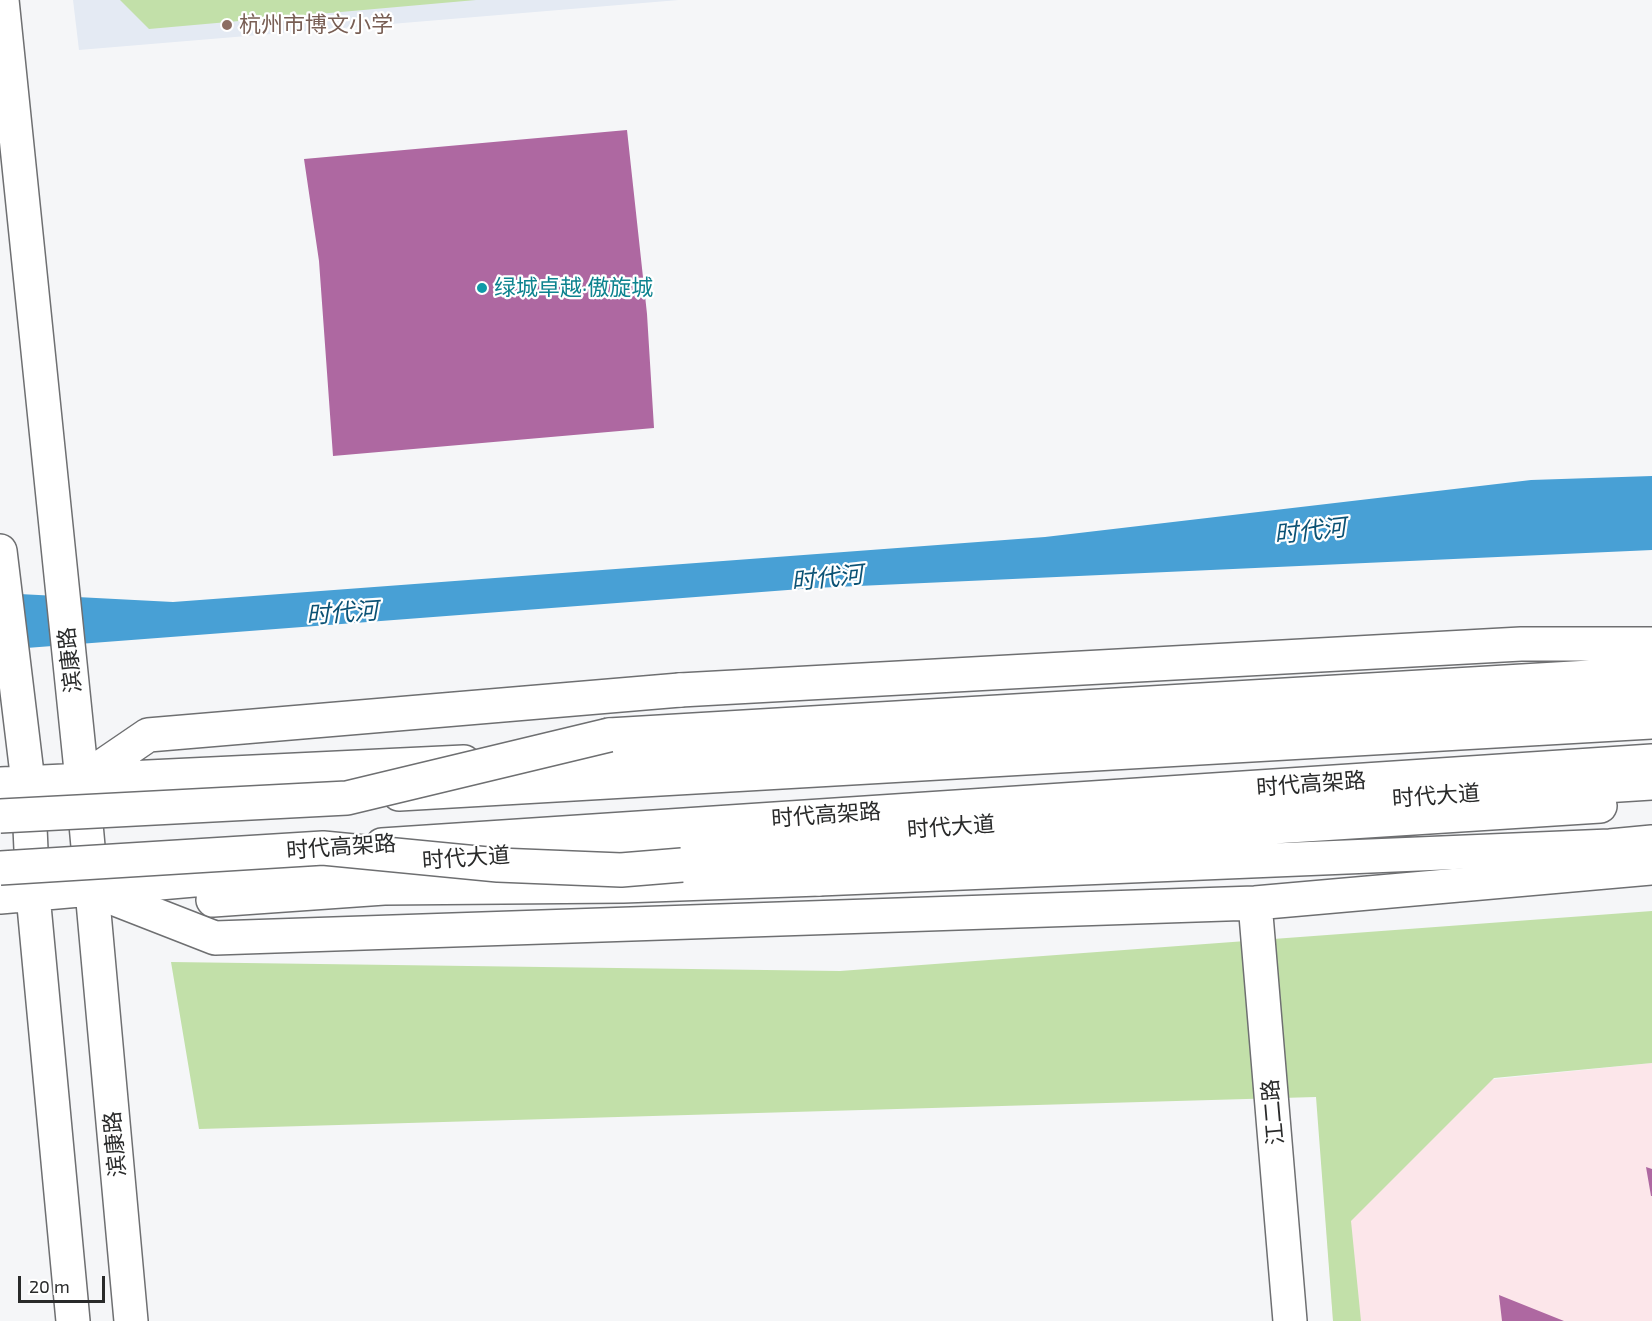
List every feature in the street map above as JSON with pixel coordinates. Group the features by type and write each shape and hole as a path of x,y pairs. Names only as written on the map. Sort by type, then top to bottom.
{"main road":[{"name":"滨康路","path":"2,0 82,780 131,1321"},
{"path":"0,551 15,663 14,783 33,895 73,1321"},
{"path":"82,780 148,735 680,690 1521,644 1652,644"},
{"path":"347,798 609,735 1638,676"},
{"path":"14,783 1652,701"},
{"name":"时代高架路","path":"0,816 1652,722"},
{"name":"时代高架路","path":"0,868 1652,761"},
{"name":"时代大道","path":"0,897 333,867 1652,783"},
{"path":"323,848 498,865 621,870 1652,801"},
{"path":"92,890 196,902 384,888 623,886 819,879 1610,846 1652,842"},
{"path":"92,890 215,938 1256,903 1652,868"},
{"name":"江二路","path":"1256,903 1290,1321"}],"shaded area":[{"name":"杭州市博文小学","path":"73,0 679,0 79,50"},
{"path":"1652,1063 1652,1321 1333,1321 1317,1097"}],"green space":[{"path":"120,0 476,0 149,29"},
{"path":"1652,911 1652,1063 1494,1078 1351,1221 1361,1321 1333,1321 1316,1097 199,1129 171,962 840,971"}],"water":[{"name":"时代河","path":"1652,476 1652,550 814,588 0,650 0,593 173,602 1045,537 1531,480"}],"building":[{"name":"绿城卓越·傲旋城","path":"627,130 647,314 654,428 333,456 319,261 304,159"},
{"path":"1646,1167 1652,1169 1652,1196 1651,1196"},
{"path":"1499,1295 1564,1321 1502,1321"}],"place":[{"name":"杭州市博文小学","path":"227,25"},
{"name":"绿城卓越·傲旋城","path":"482,288"}]}
